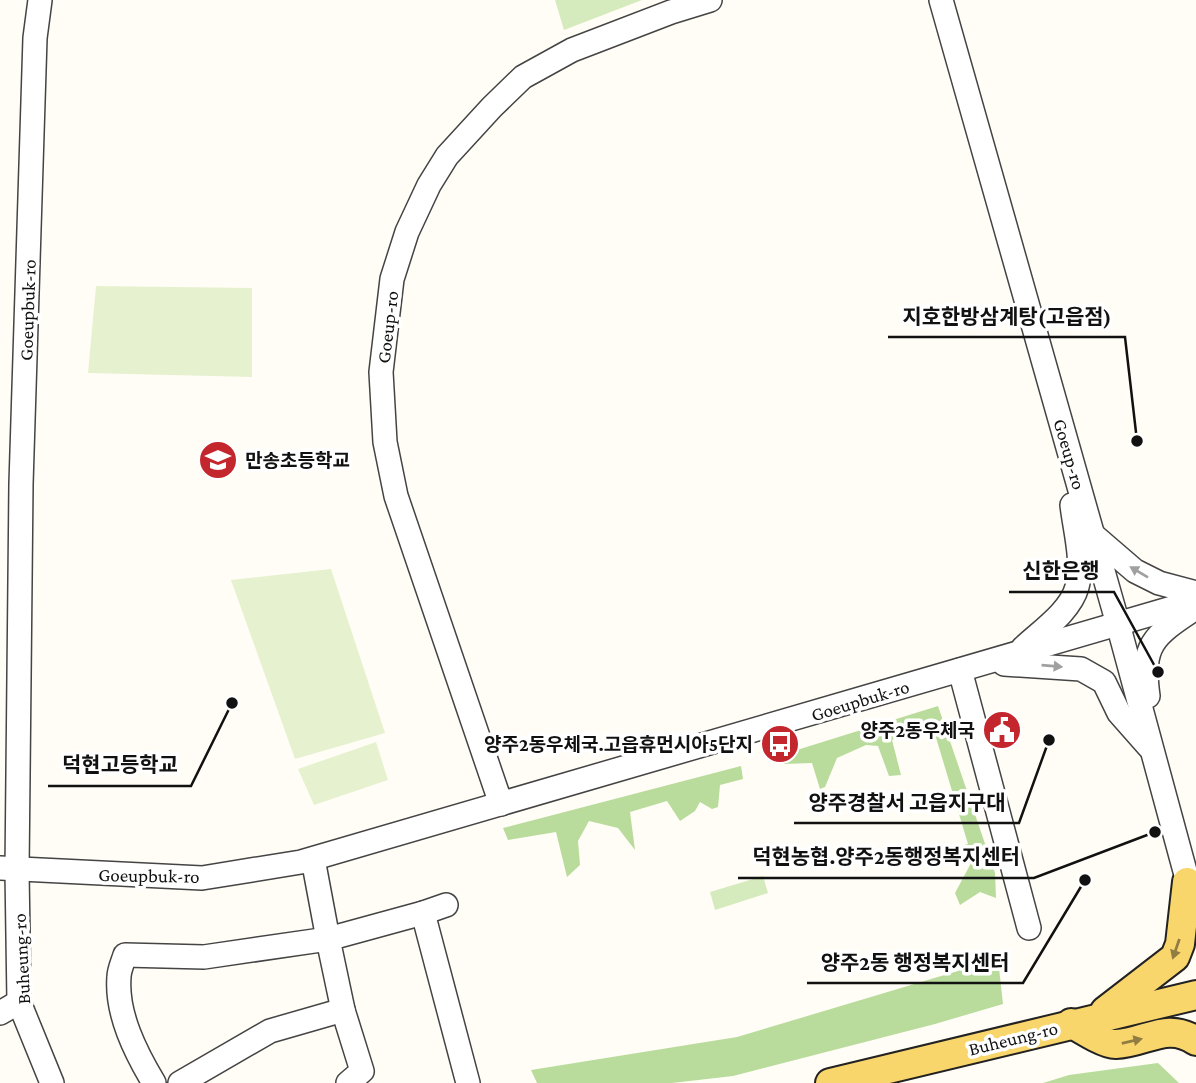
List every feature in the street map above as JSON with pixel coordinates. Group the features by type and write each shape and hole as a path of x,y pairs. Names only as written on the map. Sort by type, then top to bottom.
{"main road":[{"path":"1193,895 1175,957 1084,1020 1114,1045 1174,1031 1186,1034 1196,1041"},
{"name":"Buheung-ro","path":"830,1083 1196,995"}],"street":[{"name":"Goeupbuk-ro","path":"40,0 35,38 9,870 202,878 313,859 1196,601"},
{"name":"Goeup-ro","path":"501,804 393,482 385,442 381,372 392,279 407,232 435,175 468,132 523,77 572,51 671,12 710,0"},
{"name":"Goeup-ro","path":"941,0 1193,895"},
{"path":"1018,653 1062,612 1077,588 1080,561 1072,503 1079,486"},
{"path":"1092,534 1135,571 1159,583 1196,593"},
{"path":"1154,760 1145,675 1149,647 1165,628 1196,607"},
{"path":"983,663 1081,669 1104,682 1119,713 1154,760"},
{"path":"960,670 1029,928"},
{"path":"313,859 343,1010 362,1071 348,1083"},
{"name":"Buheung-ro","path":"9,870 10,1007 52,1083"},
{"path":"154,1083 138,1056 123,1012 119,977 125,955 204,957 328,939 446,905"},
{"path":"423,913 468,1083"},
{"path":"180,1083 270,1031 343,1010"}],"green space":[{"path":"555,0 642,0 564,30"},
{"path":"96,286 252,288 252,377 88,373"},
{"path":"331,569 385,733 295,759 231,580"},
{"path":"938,706 995,873 996,898 980,892 960,905 955,893 970,865 970,854 926,857 968,844 934,731 892,740 901,775 889,776 878,746 866,745 837,758 825,787 820,789 812,763 784,764 784,754"},
{"path":"376,742 388,780 314,805 298,769"},
{"path":"741,766 743,779 720,785 718,807 712,809 700,802 695,811 680,821 667,801 630,812 635,850 618,828 589,821 578,841 580,865 567,877 556,832 508,840 503,828"},
{"path":"763,876 768,893 715,910 710,892"},
{"path":"998,959 1003,1004 733,1076 672,1083 537,1083 531,1070 737,1037"},
{"path":"1158,1063 1179,1083 1043,1083 1069,1075"}],"place":[{"name":"지호한방삼계탕(고읍점)","path":"1137,441"},
{"name":"만송초등학교","path":"218,460"},
{"name":"신한은행","path":"1158,672"},
{"name":"덕현고등학교","path":"232,703"},
{"name":"양주2동우체국","path":"1002,730"},
{"name":"양주경찰서 고읍지구대","path":"1049,740"},
{"name":"양주2동우체국.고읍휴먼시아5단지","path":"780,744"},
{"name":"덕현농협.양주2동행정복지센터","path":"1155,832"},
{"name":"양주2동 행정복지센터","path":"1085,880"}]}
